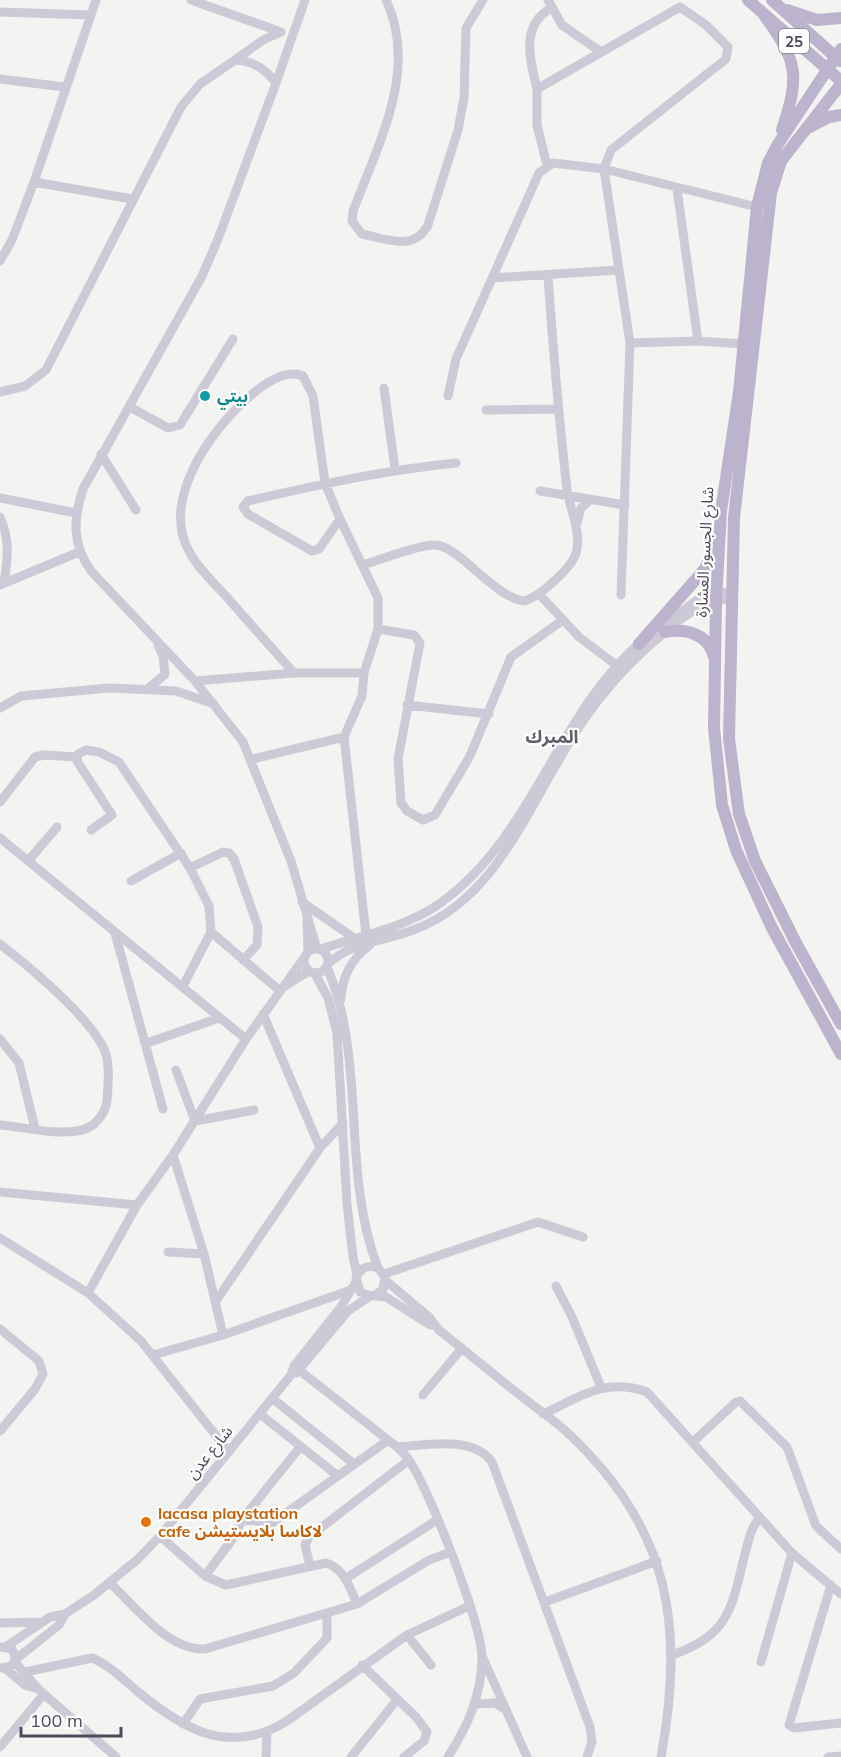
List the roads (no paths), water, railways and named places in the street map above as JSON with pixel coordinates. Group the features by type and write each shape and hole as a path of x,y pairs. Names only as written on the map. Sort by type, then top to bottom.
{"main road":[{"name":"25","path":"748,0 841,82"},
{"name":"25","path":"777,4 839,56"},
{"path":"777,4 817,20 841,18"},
{"path":"764,15 787,50 794,80 791,102 778,144"},
{"name":"شارع الجسور العشارة","path":"839,56 827,70 778,144 768,163 757,207 744,344 724,486 719,543 716,761 728,824 744,868 772,927 841,1054"},
{"name":"شارع الجسور العشارة","path":"841,82 802,130 781,161 771,193 756,342 737,485 729,739 740,814 765,883 841,1024"},
{"path":"802,130 829,117 841,115"},
{"path":"639,644 704,570 719,543"},
{"path":"665,632 684,630 700,637 713,652 716,667"}],"street":[{"path":"0,261 12,240 34,182 64,87 96,0"},
{"path":"191,0 281,32 292,32"},
{"path":"305,0 206,266 83,489 76,513 75,532 79,552 98,579 195,681 243,742 252,759 291,861 307,920 319,949 326,954 341,1001 350,1056 360,1197 371,1250 382,1274 383,1289 373,1295"},
{"path":"386,0 399,32 399,70 384,126 353,211 352,221 362,234 410,242 422,237 428,225 458,130 464,98 466,28 483,0"},
{"path":"547,165 537,125 537,89 530,52 531,32 537,19 550,4 562,25 601,52"},
{"path":"537,89 680,7 706,25 726,44 729,52 726,58 611,150 603,169 630,344 621,596"},
{"path":"0,12 91,15"},
{"path":"0,392 25,386 46,370 132,199 190,94 212,75 262,40 281,32"},
{"path":"235,60 252,62 265,70 276,83"},
{"path":"0,79 64,87"},
{"path":"448,396 456,359 540,173 547,165 553,163 603,169 757,207"},
{"path":"34,182 132,199"},
{"path":"677,189 698,341"},
{"path":"492,278 618,270"},
{"path":"362,565 434,545 449,551 512,598 524,601 539,594 574,557 577,550 576,525 568,495 558,409 548,276"},
{"path":"130,407 168,428 180,425 233,339"},
{"path":"630,344 698,341 744,344"},
{"path":"294,673 199,566 183,538 181,513 197,463 214,435 246,400 288,374 303,376 310,385 326,483 340,519 378,598 378,629 364,674 362,696 344,737 366,935"},
{"path":"384,388 395,469"},
{"path":"486,410 558,409"},
{"path":"101,454 136,510"},
{"path":"340,519 319,549 312,551 248,514 243,507 248,501 326,483 395,469 456,463"},
{"path":"540,492 624,505"},
{"path":"0,498 76,513"},
{"path":"576,525 581,508 590,500"},
{"path":"0,517 6,532 8,547 2,584"},
{"path":"2,584 79,552"},
{"path":"539,594 596,651 620,667"},
{"path":"88,1293 137,1205 173,1155 246,1039 306,955 418,916 438,904 470,879 491,856 541,782 572,725 639,644 705,594 732,596"},
{"path":"281,989 328,966 352,948 416,930 439,918 469,896 502,856 539,799 579,728 620,667 692,611 717,596"},
{"path":"378,629 414,635 420,643 398,759 401,803 407,811 423,820 435,815 470,756 489,714 504,667 511,657 563,620"},
{"path":"150,688 165,674 166,666 153,636"},
{"path":"195,681 294,673 364,674"},
{"path":"0,708 21,696 36,694 150,688 185,693 215,705"},
{"path":"407,705 489,714"},
{"path":"252,759 344,737"},
{"path":"91,830 109,818 112,813 79,764 77,758 80,752 86,750 99,752 120,762 137,791 181,853 208,906 211,932 183,986"},
{"path":"0,802 36,757 44,755 77,758"},
{"path":"29,860 57,827"},
{"path":"0,838 246,1039"},
{"path":"190,868 223,852 229,853 234,859 258,927 257,945 243,960"},
{"path":"131,881 181,853"},
{"path":"301,901 354,938"},
{"path":"307,920 306,955 333,1014 339,1051 347,1204 355,1282 360,1292 394,1301 440,1330 570,1434 591,1457 638,1519 657,1561 671,1625 672,1655 661,1757"},
{"path":"211,932 281,989"},
{"path":"115,933 147,1043 163,1109"},
{"path":"341,1001 342,984 348,969 364,950 376,941"},
{"path":"0,944 81,1015 104,1048 108,1065 106,1106 95,1124 85,1130 73,1132 0,1125"},
{"path":"263,1014 320,1148"},
{"path":"147,1043 219,1018"},
{"path":"0,1039 19,1063 36,1128"},
{"path":"176,1070 195,1121"},
{"path":"195,1121 254,1110"},
{"path":"216,1301 320,1148 343,1123"},
{"path":"173,1155 204,1254 223,1335"},
{"path":"0,1192 137,1205"},
{"path":"382,1274 538,1222 583,1237"},
{"path":"0,1238 88,1293 141,1341 229,1452"},
{"path":"168,1252 204,1254"},
{"path":"153,1355 223,1335 355,1282 366,1267 382,1274 440,1330"},
{"name":"شارع عدن","path":"295,1371 355,1282"},
{"path":"556,1286 572,1317 600,1387"},
{"name":"شارع عدن","path":"2,1646 50,1617 65,1614 110,1583 160,1536 272,1398 348,1311 373,1295"},
{"path":"0,1329 39,1361 43,1374 35,1389 0,1431"},
{"path":"423,1395 462,1348"},
{"path":"295,1371 397,1447 410,1460 451,1552 469,1606 482,1656 526,1757"},
{"path":"543,1413 600,1387 627,1386 647,1392 792,1553 841,1594"},
{"path":"272,1398 354,1464"},
{"path":"693,1442 736,1402 740,1401 787,1447 816,1526 841,1549"},
{"path":"260,1414 338,1476"},
{"path":"243,1519 261,1524 272,1523 387,1441"},
{"path":"397,1447 437,1444 462,1446 480,1450 488,1456 545,1602 590,1727 592,1742 587,1757"},
{"path":"205,1576 231,1541 243,1519 300,1447"},
{"path":"310,1566 305,1545 309,1537 410,1460"},
{"path":"672,1655 701,1644 723,1623 739,1579 751,1531 759,1518"},
{"path":"345,1579 437,1520"},
{"path":"160,1536 205,1576 217,1583 236,1585 310,1566 326,1563 333,1565 345,1579 357,1604"},
{"path":"110,1583 163,1631 182,1644 197,1649 218,1646 357,1604 429,1560 451,1552"},
{"path":"761,1662 792,1553"},
{"path":"545,1602 657,1561"},
{"path":"831,1585 789,1725 794,1728 840,1721"},
{"path":"25,1672 92,1658 183,1724 199,1732 221,1736 256,1736 267,1733 407,1635 469,1606"},
{"path":"183,1724 200,1699 273,1686 294,1673 327,1638 327,1613"},
{"name":"شارع عدن","path":"2,1669 59,1625 65,1614"},
{"path":"0,1623 42,1622"},
{"path":"407,1635 431,1665"},
{"path":"2,1646 12,1649 15,1660 41,1692 110,1755"},
{"path":"448,1757 467,1726 476,1704 482,1656"},
{"path":"362,1665 396,1701 416,1717 427,1732 424,1741 404,1757"},
{"path":"2,1669 25,1685 41,1692"},
{"path":"0,1747 41,1692"},
{"path":"351,1757 396,1701"},
{"path":"476,1704 495,1703 506,1710"},
{"path":"266,1757 267,1733"},
{"path":"828,1757 841,1756"}],"place":[{"name":"بيتي","path":"205,396"},
{"name":"lacasa playstation cafe لاكاسا بلايستيشن","path":"146,1522"}],"district":[{"name":"المبرك","path":"552,736"}]}
